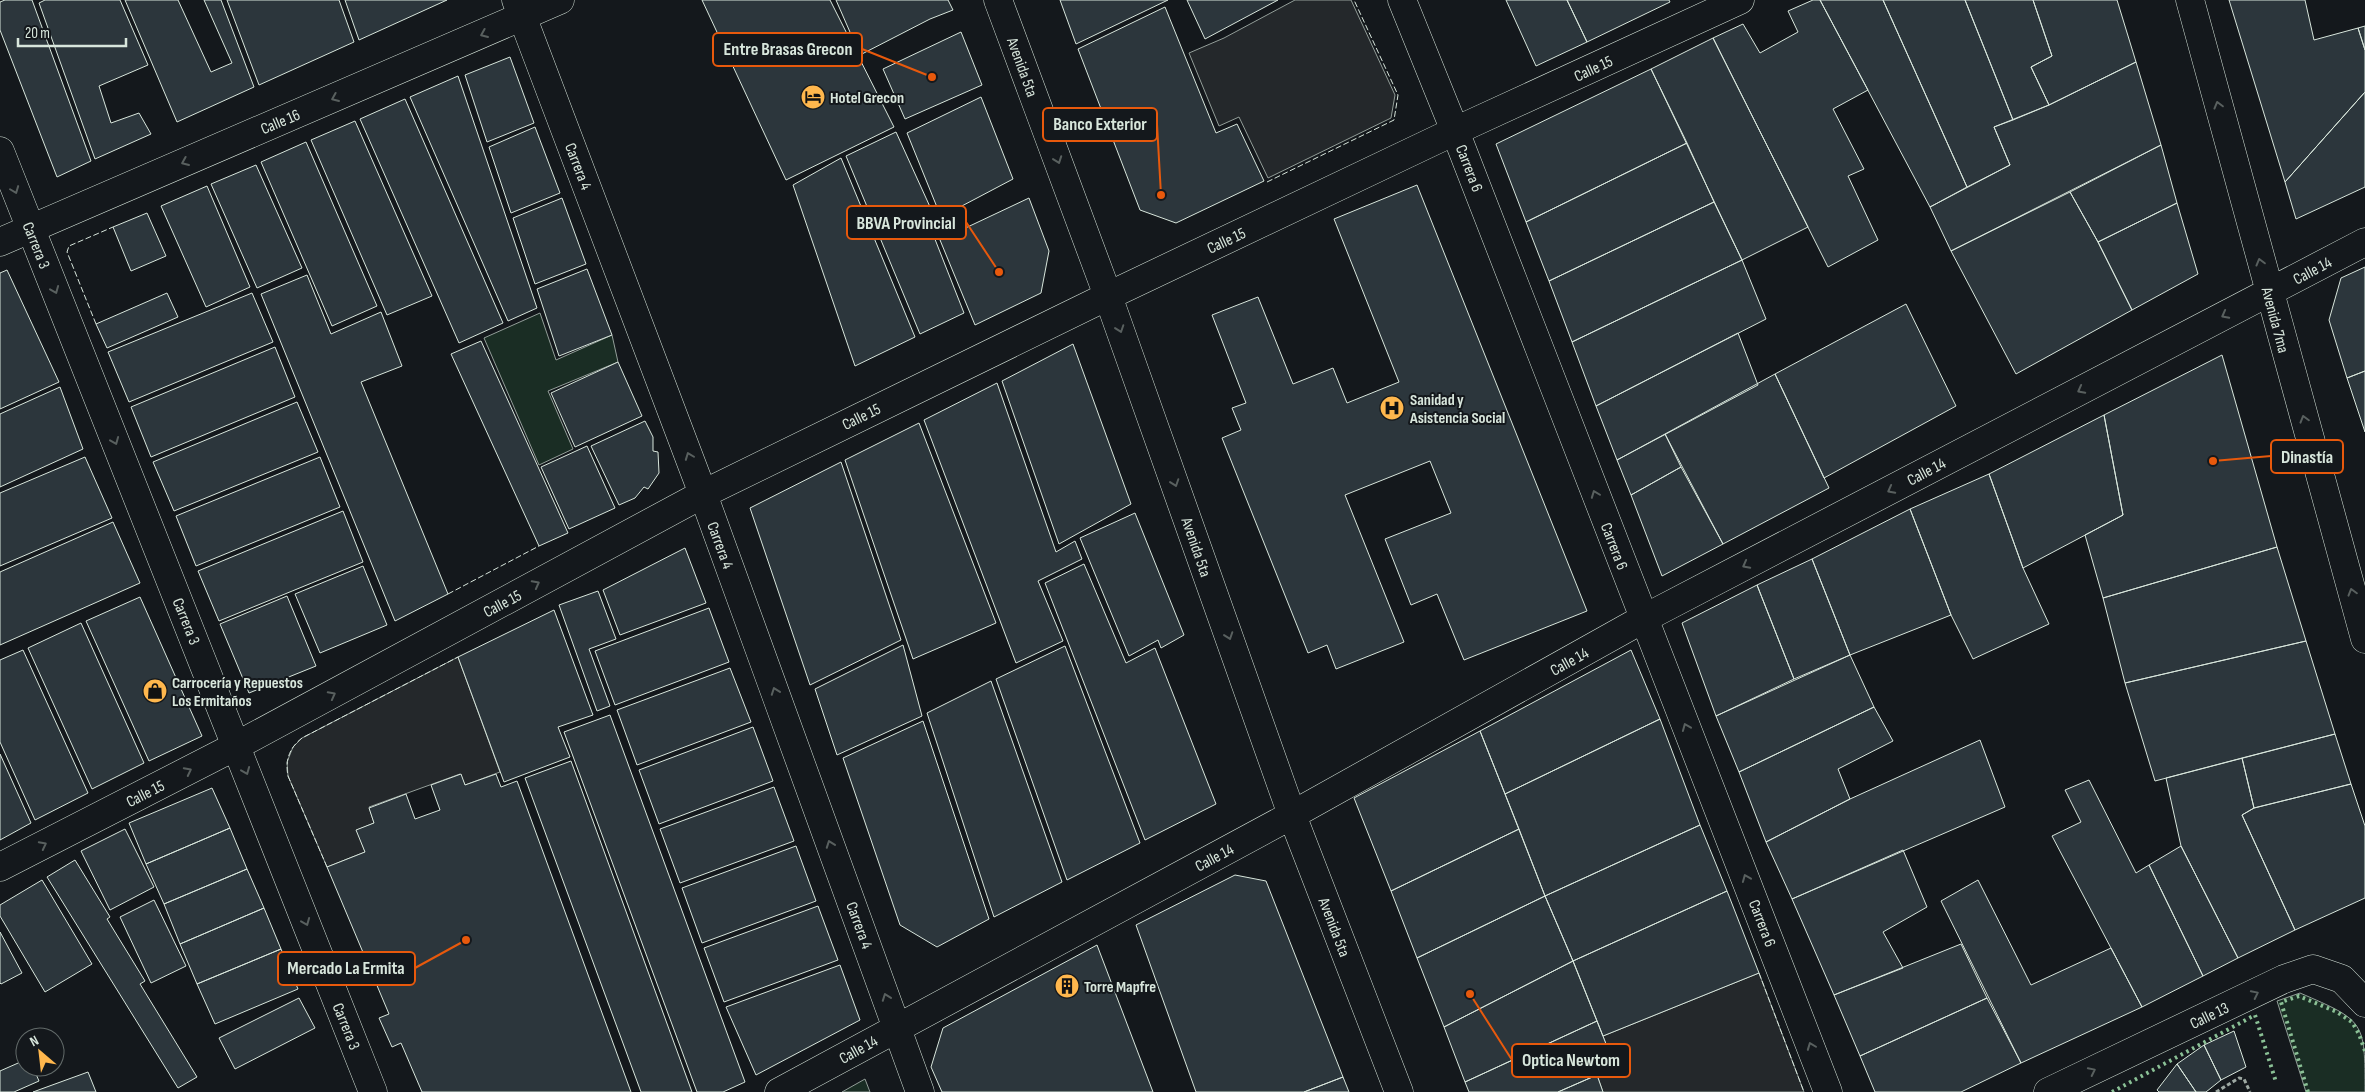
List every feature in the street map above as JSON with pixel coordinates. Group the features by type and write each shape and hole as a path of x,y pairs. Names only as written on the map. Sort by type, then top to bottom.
{"street":[{"name":"Calle 16","path":"0,242 520,9 560,0"},
{"name":"Avenida 5ta","path":"998,0 1108,296 1292,815 1399,1092"},
{"name":"Carrera 6","path":"1402,0 1456,131 1643,619 1751,890 1828,1092"},
{"name":"Calle 15","path":"0,867 236,746 703,494 1108,296 1456,131 1740,0"},
{"name":"Avenida 7ma","path":"2190,0 2268,292 2365,639"},
{"name":"Carrera 4","path":"520,9 703,494 920,1092"},
{"name":"Carrera 3","path":"0,151 373,1092"},
{"name":"Calle 14","path":"779,1092 1292,815 1643,619 2365,242"},
{"name":"Calle 13","path":"2048,1092 2284,980 2313,969 2342,979 2365,1003"}],"path":[{"path":"2216,1092 2239,1078 2244,1079 2250,1092"}],"green space":[{"path":"540,313 556,360 612,335 618,362 548,391 573,449 539,465 484,338"},
{"path":"2300,993 2338,1010 2357,1026 2362,1037 2364,1051 2365,1092 2306,1092 2277,1001"},
{"path":"865,1079 870,1092 842,1092"}],"shaded area":[{"path":"1295,0 1351,0 1395,95 1391,118 1268,178 1239,117 1219,126 1189,53 1224,38"},
{"path":"458,657 500,772 465,785 460,774 369,807 374,823 357,830 365,852 327,867 288,776 287,762 293,747 302,738"},
{"path":"1759,973 1804,1092 1603,1092 1597,1075 1615,1067 1603,1036"}],"building":[{"path":"5,0 32,0 91,161 57,177 0,30 0,2"},
{"path":"45,0 120,0 148,65 99,86 111,123 139,113 151,134 95,159 39,3"},
{"path":"125,0 178,0 211,72 232,63 204,0 221,0 254,87 177,122"},
{"path":"227,0 339,0 354,42 259,85"},
{"path":"345,0 447,0 359,40"},
{"name":"Hotel Grecon","path":"702,0 830,0 894,127 786,180"},
{"path":"836,0 948,0 953,10 930,19 860,55"},
{"path":"1060,0 1168,0 1076,44"},
{"path":"1187,0 1278,0 1205,39"},
{"path":"1506,0 1567,0 1587,42 1536,66"},
{"path":"1567,0 1669,0 1670,2 1587,42"},
{"path":"1813,0 1820,0 1868,90 1833,109 1864,169 1848,176 1878,240 1828,267 1713,38 1743,24 1760,53 1798,32 1788,11"},
{"path":"1820,0 1883,0 1967,187 1930,207"},
{"path":"1883,0 1965,0 2013,120 1994,127 2010,165 1967,187"},
{"path":"1965,0 2033,0 2052,56 2031,67 2049,105 2013,120"},
{"path":"2033,0 2117,0 2136,62 2049,105 2031,67 2052,56"},
{"path":"2229,0 2305,0 2314,40 2358,28 2365,50 2365,92 2285,182"},
{"path":"1165,7 1216,133 1237,124 1264,181 1176,223 1140,210 1078,49"},
{"path":"2365,26 2365,50 2358,28"},
{"path":"961,32 982,85 905,119 883,69"},
{"path":"1713,38 1808,227 1742,260 1651,69"},
{"path":"510,57 534,123 487,142 465,75"},
{"path":"2136,62 2161,145 1951,251 1930,207 2010,165 1994,127 2049,105"},
{"path":"1651,69 1687,143 1526,222 1496,144"},
{"path":"458,76 537,308 508,321 410,97"},
{"path":"2365,92 2365,187 2296,219 2285,182"},
{"path":"981,97 1013,179 941,217 907,133"},
{"path":"405,99 503,323 459,343 360,119"},
{"path":"355,121 432,296 387,315 311,140"},
{"path":"535,127 560,193 511,213 489,147"},
{"path":"896,132 936,220 929,224 964,313 920,334 846,156"},
{"path":"306,142 377,306 332,326 261,162"},
{"path":"1687,143 1714,202 1549,281 1526,222"},
{"path":"2161,145 2177,203 2098,242 2070,192"},
{"path":"841,158 915,337 855,366 793,185"},
{"path":"256,165 302,268 257,288 211,184"},
{"path":"1417,185 1587,611 1464,660 1437,594 1411,605 1385,539 1451,513 1430,461 1345,495 1404,642 1336,669 1327,645 1308,653 1222,438 1241,430 1232,408 1246,403 1212,315 1258,297 1293,384 1333,368 1347,403 1399,382 1334,219"},
{"path":"207,186 250,287 206,307 161,206"},
{"path":"2070,192 2098,242 2132,310 2016,374 1951,251"},
{"path":"562,198 586,264 535,284 513,218"},
{"path":"1029,198 1049,251 1041,293 975,325 940,240"},
{"path":"1714,202 1742,260 1572,342 1549,281"},
{"path":"2177,203 2198,274 2132,310 2098,242"},
{"path":"147,213 166,256 131,271 113,227"},
{"path":"1742,260 1766,319 1596,406 1572,342"},
{"path":"2365,267 2365,371 2347,378 2329,320 2341,278"},
{"path":"587,269 612,335 559,356 537,289"},
{"path":"7,270 59,382 0,409 0,273"},
{"path":"307,275 331,334 381,312 402,366 361,382 448,594 395,621 261,294"},
{"path":"167,293 178,317 107,348 96,324"},
{"path":"252,293 273,342 129,402 108,352"},
{"path":"1906,304 1956,406 1824,478 1775,374"},
{"path":"1738,333 1758,385 1617,460 1596,406"},
{"path":"481,341 568,533 539,546 451,354"},
{"path":"1073,344 1131,504 1059,544 1002,381"},
{"path":"275,347 295,397 151,457 131,407"},
{"path":"2222,355 2277,547 2103,598 2085,535 2123,515 2104,415"},
{"path":"618,362 642,416 575,447 551,393"},
{"path":"2365,371 2365,432 2347,378"},
{"path":"1775,374 1829,488 1723,544 1665,434"},
{"path":"997,383 1056,552 1075,541 1082,559 1038,581 1063,641 1016,663 924,420"},
{"path":"60,387 83,449 0,487 0,414"},
{"path":"297,402 318,452 174,511 153,462"},
{"path":"2104,415 2123,515 2023,568 1989,474"},
{"path":"645,421 653,437 653,451 658,452 659,473 648,489 644,487 635,498 619,505 591,446"},
{"path":"919,423 996,623 913,659 845,460"},
{"path":"1665,434 1681,467 1631,495 1617,460"},
{"path":"587,446 615,508 569,529 541,467"},
{"path":"85,457 112,518 0,566 0,493"},
{"path":"320,457 340,507 196,566 176,516"},
{"path":"841,462 901,640 810,685 750,508"},
{"path":"1681,467 1723,544 1662,576 1631,495"},
{"path":"1989,474 2023,568 2049,624 1973,659 1951,615 1910,509"},
{"path":"1910,509 1951,615 1850,655 1812,559"},
{"path":"343,511 363,562 219,621 198,571"},
{"path":"1135,513 1184,635 1161,648 1158,640 1129,656 1080,538"},
{"path":"113,522 140,583 0,645 0,572"},
{"path":"2277,547 2306,641 2125,683 2103,598"},
{"path":"685,548 706,603 620,635 603,590"},
{"path":"1812,559 1850,655 1794,679 1757,585"},
{"path":"1084,564 1126,663 1155,648 1216,804 1145,840 1045,583"},
{"path":"363,566 387,625 320,653 295,594"},
{"path":"1757,585 1794,679 1716,716 1682,623"},
{"path":"598,591 616,639 589,649 610,706 597,711 559,605"},
{"path":"287,596 316,666 249,693 220,624"},
{"path":"140,597 202,736 149,761 86,621"},
{"path":"709,608 729,662 615,705 595,651"},
{"path":"554,610 593,715 558,727 570,757 504,782 458,657"},
{"path":"81,623 144,763 92,789 28,648"},
{"path":"2306,641 2335,734 2155,781 2125,683"},
{"path":"903,645 922,716 837,755 815,689"},
{"path":"1065,646 1140,843 1067,880 996,679"},
{"path":"23,650 88,793 35,820 0,742 0,660"},
{"path":"1631,650 1660,719 1505,794 1480,731"},
{"path":"1850,655 1874,707 1739,772 1716,716"},
{"path":"730,668 751,722 637,765 617,710"},
{"path":"991,681 1062,882 994,917 927,713"},
{"path":"1874,707 1893,741 1838,769 1850,799 1766,842 1739,772"},
{"path":"610,715 745,1082 723,1092 697,1092 564,732"},
{"path":"1660,719 1700,825 1545,896 1505,794"},
{"path":"923,721 989,919 937,947 900,925 843,758"},
{"path":"753,727 773,781 659,824 639,770"},
{"path":"1480,731 1519,829 1391,891 1354,798"},
{"path":"2335,734 2351,784 2254,808 2242,758"},
{"path":"1980,740 2005,807 1792,899 1766,842 1850,799"},
{"path":"0,754 31,823 0,840"},
{"path":"2242,758 2254,808 2242,815 2295,930 2238,958 2181,846 2166,778"},
{"path":"571,761 692,1092 641,1092 525,778"},
{"path":"461,774 465,785 496,774 501,787 517,781 631,1092 422,1092 401,1043 392,1047 379,1018 389,1014 327,867 365,852 356,830 374,823 369,808 406,794 415,819 440,810 431,785"},
{"path":"2089,780 2136,873 2149,865 2203,976 2142,1007 2052,836 2081,822 2065,790"},
{"path":"2351,784 2365,826 2365,898 2295,930 2242,815 2254,808"},
{"path":"774,787 794,841 680,883 660,829"},
{"path":"212,788 230,828 146,864 129,823"},
{"path":"1700,825 1727,891 1573,961 1545,896"},
{"path":"230,828 247,869 164,904 146,864"},
{"path":"125,829 154,887 110,910 81,851"},
{"path":"1519,829 1545,896 1417,958 1391,891"},
{"path":"796,846 816,901 702,943 682,888"},
{"path":"2181,846 2238,958 2203,976 2149,865"},
{"path":"1903,850 1927,907 1883,932 1903,968 1834,995 1792,899"},
{"path":"75,860 110,917 107,919 145,981 140,984 197,1077 178,1088 47,877"},
{"path":"247,869 264,908 180,944 164,904"},
{"path":"1235,875 1266,881 1343,1077 1304,1092 1196,1092 1136,925"},
{"path":"42,880 92,964 45,992 0,916 0,905"},
{"path":"1978,880 2031,985 2111,948 2142,1007 2021,1063 1941,901"},
{"path":"1727,891 1759,973 1603,1036 1573,961"},
{"path":"1545,896 1573,961 1444,1027 1417,958"},
{"path":"154,900 186,966 151,983 120,917"},
{"path":"818,906 838,960 724,1002 704,948"},
{"path":"264,908 281,949 197,984 180,944"},
{"path":"0,932 22,973 1,984 0,983"},
{"path":"1961,944 1987,998 1860,1056 1834,995"},
{"name":"Torre Mapfre","path":"1097,945 1153,1092 942,1092 931,1067 943,1028"},
{"path":"281,949 298,989 215,1024 197,984"},
{"path":"1573,961 1597,1021 1465,1082 1444,1027"},
{"path":"840,965 860,1020 756,1075 726,1007"},
{"path":"299,998 315,1028 235,1069 219,1038"},
{"path":"1987,998 2021,1063 1961,1092 1875,1092 1860,1056"},
{"path":"1597,1021 1615,1067 1558,1092 1469,1092 1465,1082"},
{"path":"2234,1031 2246,1067 2221,1080 2204,1045"},
{"path":"2204,1045 2221,1080 2206,1092 2196,1092 2177,1064"},
{"path":"15,1064 15,1077 37,1077 39,1081 14,1092 0,1092 0,1071"},
{"path":"2177,1064 2196,1092 2159,1092 2157,1090"},
{"path":"88,1072 96,1092 33,1092"},
{"path":"1597,1075 1603,1092 1558,1092"},
{"path":"1343,1077 1349,1092 1304,1092"}],"hedge":[{"path":"2308,1092 2281,1002 2299,996 2337,1012 2352,1022 2365,1051"},
{"path":"2112,1092 2255,1015 2276,1082"}],"fence":[{"path":"1267,182 1394,120 1398,95 1354,0"},
{"path":"96,324 67,252 69,246 113,227"},
{"path":"448,594 539,546"},
{"path":"327,867 288,776 287,765 291,750 302,738 458,657"},
{"path":"1759,973 1804,1092"}],"place":[{"name":"Entre Brasas Grecon","path":"932,77"},
{"name":"Hotel Grecon","path":"813,97"},
{"name":"Banco Exterior","path":"1161,195"},
{"name":"BBVA Provincial","path":"999,272"},
{"name":"Sanidad y Asistencia Social","path":"1392,408"},
{"name":"Dinastía","path":"2213,461"},
{"name":"Carrocería y Repuestos Los Ermitaños","path":"155,691"},
{"name":"Mercado La Ermita","path":"466,940"},
{"name":"Torre Mapfre","path":"1067,986"},
{"name":"Optica Newtom","path":"1470,994"}]}
